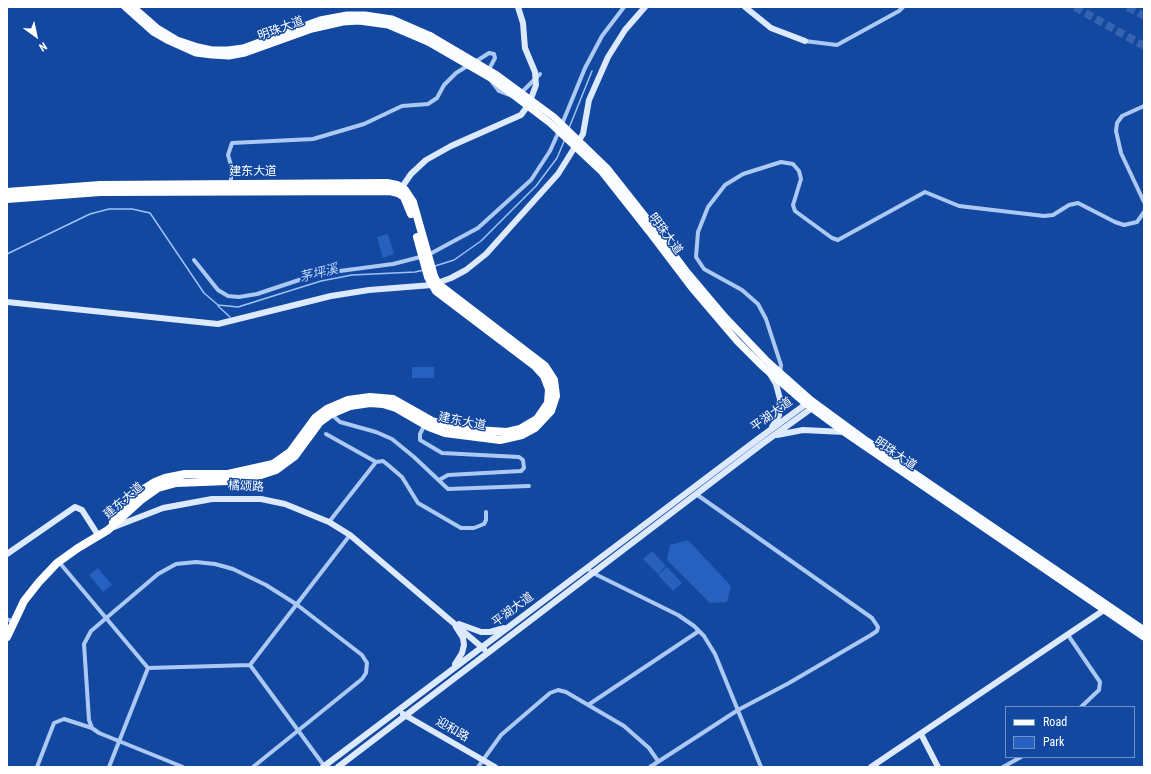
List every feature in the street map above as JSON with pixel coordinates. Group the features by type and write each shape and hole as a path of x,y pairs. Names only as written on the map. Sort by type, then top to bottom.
{"highway":[{"name":"建东大道","path":"7,192 100,185 400,190 409,208 433,281 440,295 535,366 544,376 550,389 548,402 541,414 532,423 514,431 500,433 461,429 426,422 400,402 378,397 348,400 309,423 290,452 273,464 228,474 175,475 160,480 145,488 128,502 120,510 108,530"},
{"name":"建东大道","path":"7,199 100,192 231,188"},
{"name":"建东大道","path":"108,530 141,500 158,488 176,483 228,481 261,475 276,470 295,456 315,427 329,411"},
{"name":"橘颂路","path":"7,637 10,621 39,582 59,562 98,535 108,530"}],"main road":[{"name":"明珠大道","path":"125,7 153,32 167,40 196,53 212,55 229,56 245,53 312,29 343,22 366,21 388,25 430,39"},
{"name":"明珠大道","path":"133,7 151,23 170,36 190,45 212,50 243,48 320,20 351,15 369,15 392,19 497,75 558,121 607,168 714,315 762,366 844,432 1107,608 1144,630"},
{"path":"400,190 414,170 434,155 521,116 533,97 538,76 525,48 523,23 518,7"},
{"path":"7,302 218,324 344,294 433,281 459,274 486,254 558,174 583,134 589,100 608,57 625,30 645,7"},
{"path":"744,7 771,28 805,41"},
{"name":"明珠大道","path":"650,227 712,303 738,332 810,405 1107,608 1144,637"},
{"path":"760,441 774,424 779,415 780,405 780,394 776,384 762,366"},
{"name":"平湖大道","path":"338,767 593,573 760,441 810,405"},
{"path":"760,441 796,430 844,432"},
{"name":"平湖大道","path":"324,767 587,568 694,492"},
{"name":"橘颂路","path":"108,530 146,514 187,502 237,497 261,498 285,504 329,522 350,535 449,618 487,653"},
{"path":"141,500 138,504 138,508 146,514"},
{"path":"7,554 75,507 82,510 98,535"},
{"path":"871,767 1107,608"},
{"path":"449,618 464,627 481,632 494,631 511,625"},
{"path":"446,674 459,660 464,645 459,631 449,618"},
{"name":"迎和路","path":"399,710 405,716 495,767"},
{"path":"921,734 938,767"}],"street":[{"path":"194,260 218,290 228,296 239,297 257,294 317,274 426,259 478,228 535,174 554,143 585,68 602,36 624,7"},
{"path":"805,41 837,45 899,11 903,7"},
{"path":"231,188 231,171 228,155 232,143 313,139 364,124 402,106 428,104 437,98 444,85 456,73 489,53 492,53 495,57 489,69 490,80 496,88 505,95 513,96 520,93 538,76"},
{"path":"1144,106 1122,116 1117,122 1116,131 1121,153 1144,202"},
{"path":"780,374 781,365 766,319 758,304 742,290 704,269 696,257 698,232 705,212 720,191 730,181 743,174 781,162 793,164 799,171 801,179 793,204 795,211 832,238 838,240 925,192 959,206 1044,216 1053,215 1069,205 1078,203 1124,225 1137,222 1144,212"},
{"path":"329,411 340,422 376,432 392,439 410,453 448,489 529,486"},
{"path":"426,422 420,434 420,440 442,453 519,457 523,460 524,468 521,471 448,475 439,480"},
{"path":"326,434 376,462 383,461 398,473 422,507 437,513 461,528 474,528 484,524 486,520 486,512"},
{"path":"329,522 376,462"},
{"path":"650,767 738,710 782,687 871,636 877,630 877,624 872,618 694,492"},
{"path":"250,665 350,535"},
{"path":"59,562 148,668"},
{"path":"92,728 89,720 84,644 87,635 167,568 186,562 215,564 234,569 266,585 296,604 362,654 367,663 366,673 362,679 253,767"},
{"path":"587,568 593,573 678,615 699,631 712,648 761,767"},
{"path":"588,705 699,631"},
{"path":"1068,635 1100,682 1099,690 1082,706"},
{"path":"148,668 250,665"},
{"path":"250,665 324,767"},
{"path":"109,767 148,668"},
{"path":"478,767 501,735 554,691 562,690 624,726 648,748 658,761"},
{"path":"37,767 54,723 64,719 92,728 99,733 183,767"},
{"path":"1003,767 1019,758"}],"green space":[{"path":"388,234 394,254 383,258 377,237"},
{"path":"412,367 434,367 434,378 412,378"},
{"path":"688,540 731,586 727,602 710,603 667,560 670,545"},
{"path":"652,551 666,566 658,574 643,559"},
{"path":"667,567 682,583 673,591 658,575"},
{"path":"98,568 112,585 103,592 89,575"}],"waterway":[{"name":"茅坪溪","path":"569,128 592,71"},
{"name":"茅坪溪","path":"435,266 454,260 481,241 536,186 557,158 565,139"},
{"name":"茅坪溪","path":"7,254 90,214 109,209 132,209 150,213 204,293 218,305 238,307 321,281 352,275 415,272 424,270"},
{"path":"218,306 230,317"}],"tunnel":[{"path":"1075,7 1144,46"},
{"path":"1128,7 1144,16"}]}
